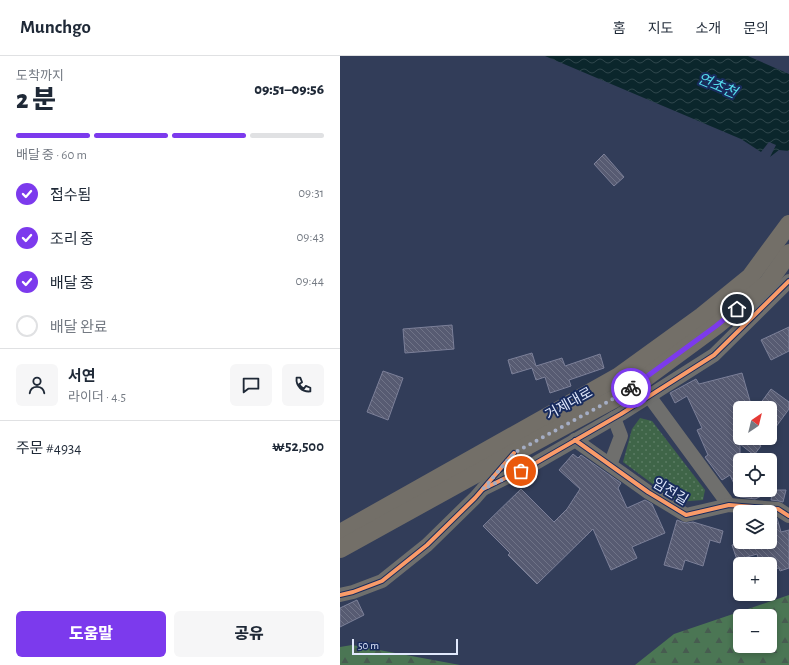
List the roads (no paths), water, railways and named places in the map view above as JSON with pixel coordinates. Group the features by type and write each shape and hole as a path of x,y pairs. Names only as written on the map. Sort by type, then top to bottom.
{"main road":[{"name":"거제대로","path":"340,533 618,376 702,316 750,277 789,224"},
{"name":"거제대로","path":"340,549 624,393 716,326 787,266"}],"street":[{"path":"483,489 534,464 614,418 714,355 787,266"},
{"path":"649,396 729,505"},
{"path":"610,465 621,436 614,418"},
{"name":"임전길","path":"575,440 648,492 686,515 729,505 778,508 789,516"},
{"path":"340,595 353,592 382,581 427,544 475,498 514,453"}],"water":[{"name":"연초천","path":"545,56 748,56 789,74 789,151 779,150 770,157 776,145 769,142 761,152 741,139"}]}
